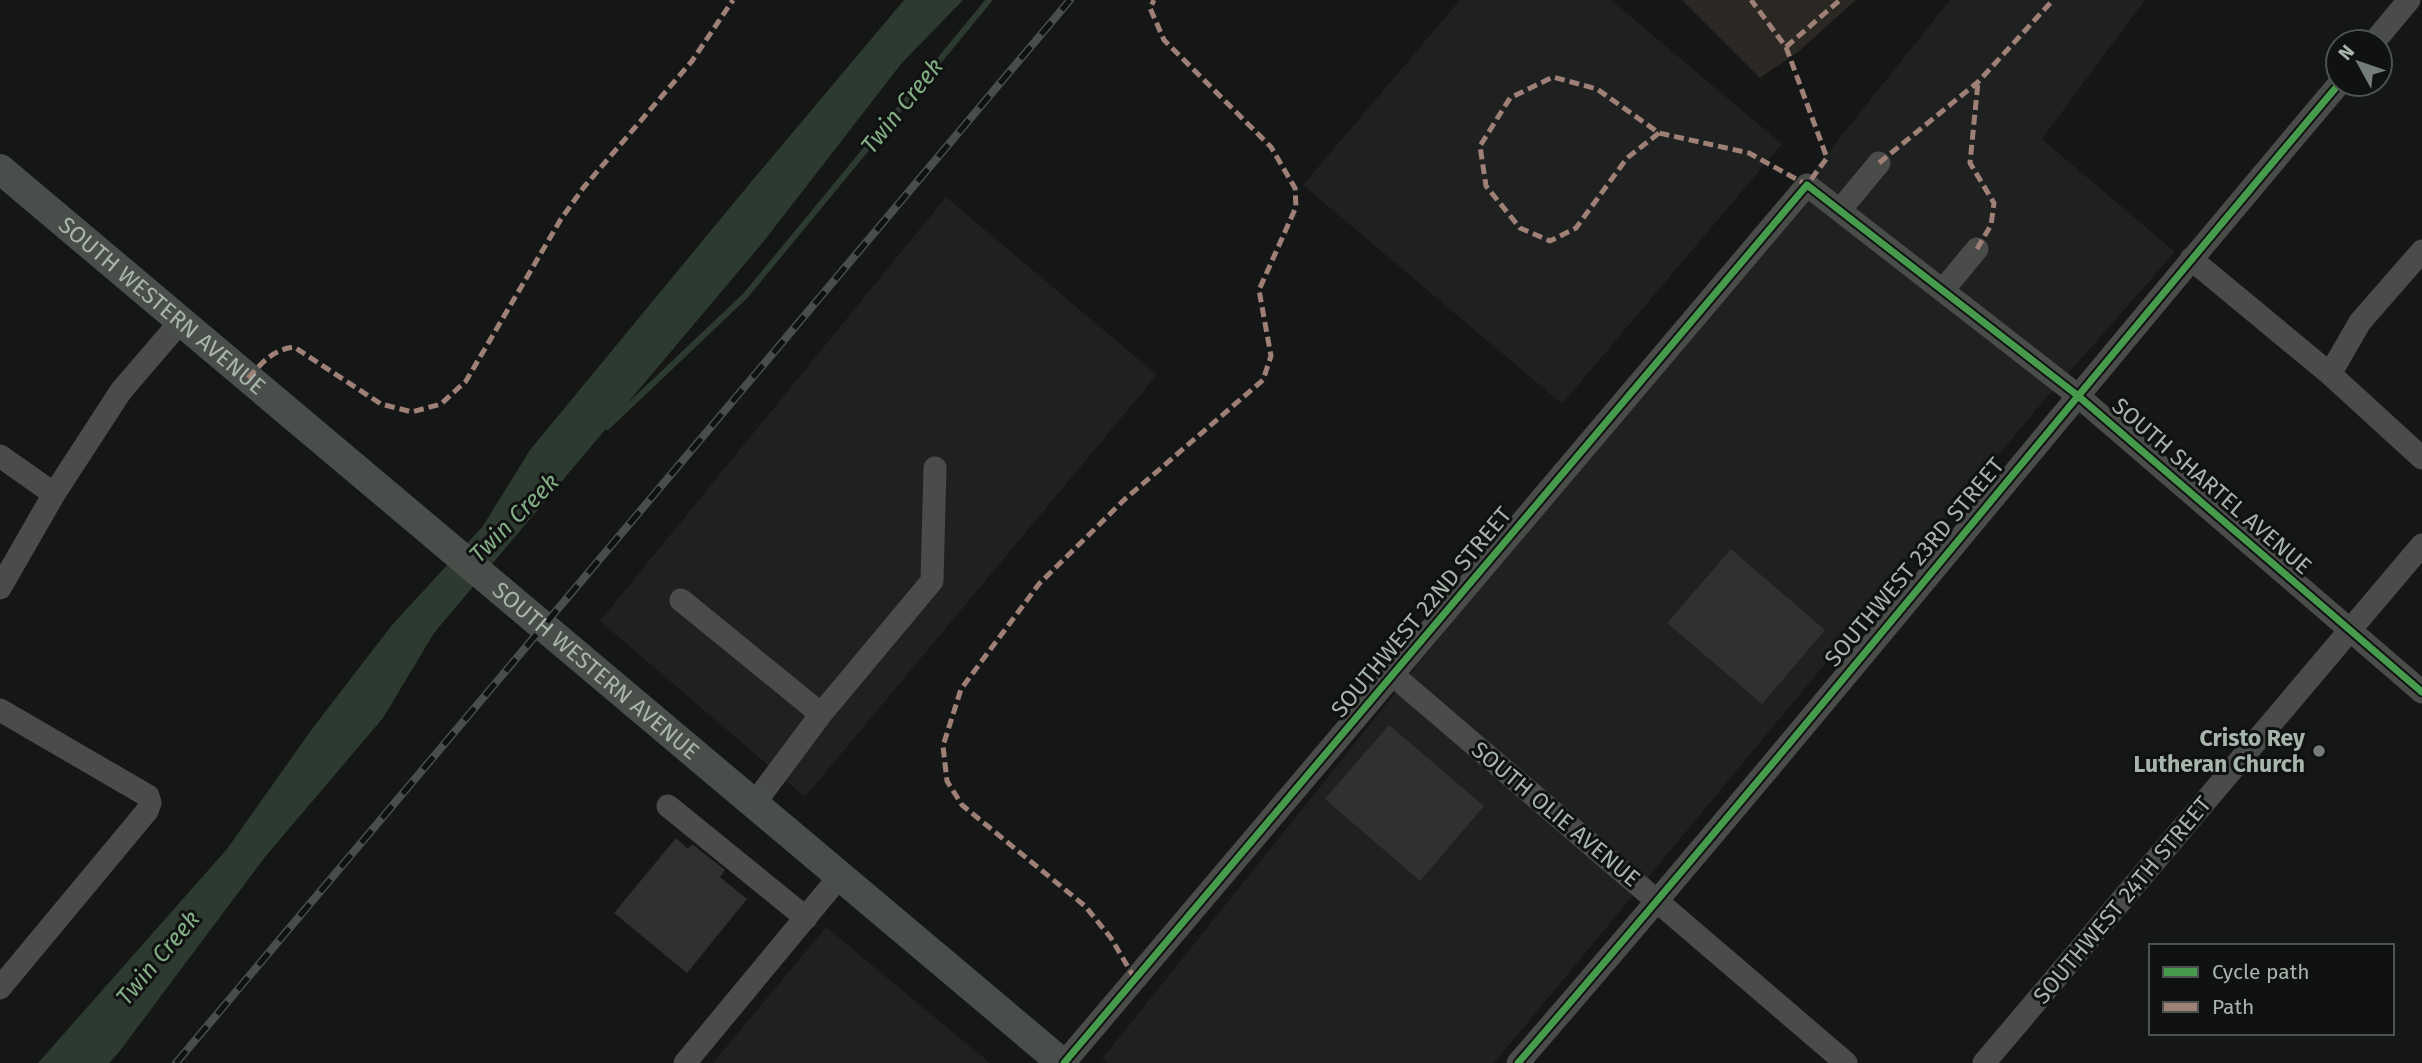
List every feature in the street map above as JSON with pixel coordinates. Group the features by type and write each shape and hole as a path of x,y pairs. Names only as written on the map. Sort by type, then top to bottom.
{"main road":[{"name":"SOUTH WESTERN AVENUE","path":"0,169 1063,1063"}],"street":[{"path":"2386,28 2410,0"},
{"name":"SOUTHWEST 23RD STREET","path":"1518,1063 1658,901 2327,98"},
{"path":"1840,210 1880,163"},
{"name":"SOUTH SHARTEL AVENUE","path":"1808,185 2077,395 2422,692"},
{"name":"SOUTHWEST 22ND STREET","path":"1063,1063 1808,185"},
{"path":"1943,290 1977,249"},
{"path":"2330,374 2360,322 2422,251"},
{"path":"2191,259 2330,374 2422,458"},
{"path":"0,588 54,494 121,391 181,321"},
{"path":"0,456 54,494"},
{"path":"754,804 821,714 932,581 935,468"},
{"name":"SOUTHWEST 24TH STREET","path":"1984,1063 2422,545"},
{"path":"681,600 821,714"},
{"name":"SOUTH OLIE AVENUE","path":"1393,675 1846,1063"},
{"path":"0,710 148,796 150,803 147,811 0,989"},
{"path":"668,806 806,918"},
{"path":"685,1063 840,876"}],"shaded area":[{"path":"1460,0 1611,0 1782,144 1562,404 1303,185"},
{"path":"1682,0 1856,0 1798,52 1760,78"},
{"path":"1950,0 2145,0 2042,139 2175,252 2035,411 1494,1063 1107,1063 1102,1059"},
{"path":"946,197 1157,375 805,797 600,621"},
{"path":"826,927 990,1063 713,1063"}],"water":[{"path":"904,0 963,0 901,64 764,241 434,633 383,718 265,857 119,1052 109,1063 38,1063 227,849 312,729 392,625 483,526 530,450"}],"building":[{"path":"1731,549 1825,630 1762,704 1667,623"},
{"path":"1389,725 1484,806 1420,881 1325,799"},
{"path":"676,838 688,849 692,844 725,870 720,877 747,899 687,973 614,913"}],"waterway":[{"name":"Twin Creek","path":"607,427 746,295 989,0"}],"railway":[{"path":"176,1063 1070,0"}],"marked path":[{"path":"248,378 274,354 294,347 381,404 412,412 441,404 466,381 561,219 584,187 692,61 733,0"},
{"path":"1135,979 1111,938 1085,906 962,805 947,781 943,746 961,689 1039,584 1124,500 1263,380 1271,356 1259,290 1296,207 1295,188 1271,147 1164,40 1150,8 1154,0"},
{"path":"1659,133 1627,158 1576,228 1550,241 1520,228 1486,186 1480,146 1510,98 1553,77 1597,89 1659,133 1749,153 1807,185 1827,158 1786,47 1751,0"},
{"path":"1786,47 1840,0"},
{"path":"1879,163 1978,82 2053,0"},
{"path":"1977,249 1991,225 1994,203 1970,163 1978,82"}],"cycle path":[{"path":"1518,1063 1725,820 2327,98"},
{"path":"1064,1063 1807,185 2077,395 2422,692"}],"place":[{"name":"Cristo Rey Lutheran Church","path":"2319,751"}]}
